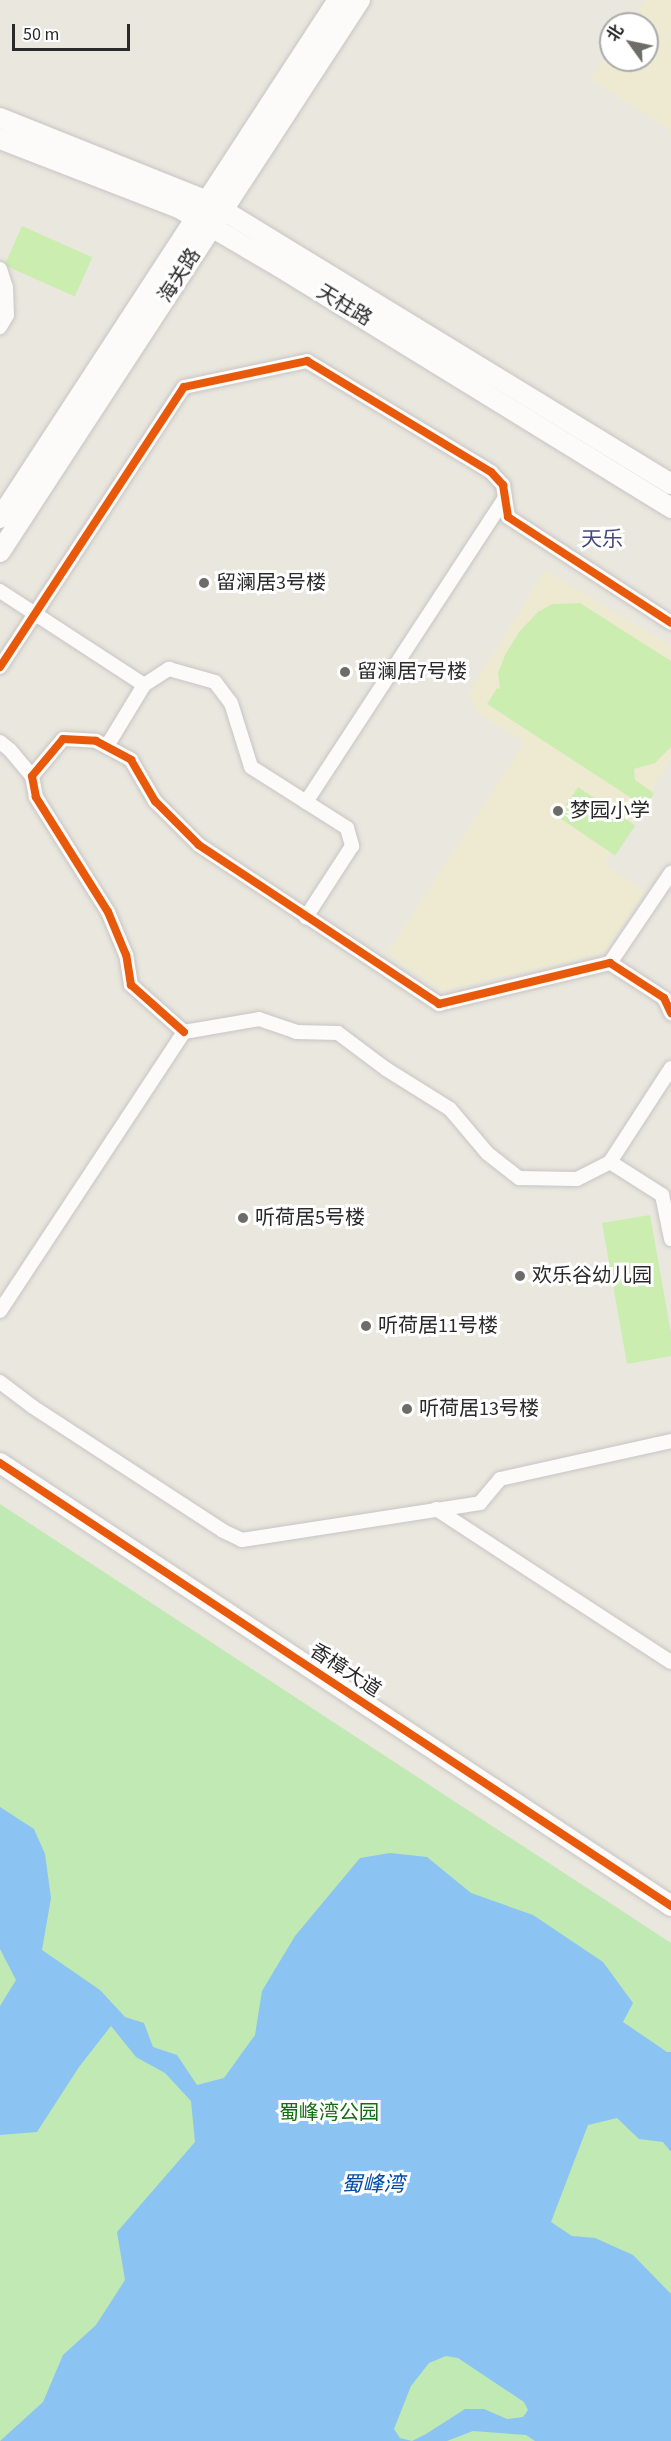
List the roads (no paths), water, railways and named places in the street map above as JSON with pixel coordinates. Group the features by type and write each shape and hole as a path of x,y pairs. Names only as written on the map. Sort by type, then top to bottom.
{"street":[{"name":"海关路","path":"0,552 215,206 338,0"},
{"name":"海关路","path":"215,206 360,0"},
{"name":"天柱路","path":"0,118 215,206 671,484"},
{"name":"天柱路","path":"0,139 179,208 671,508"},
{"name":"海关路","path":"0,518 204,223"},
{"path":"0,269 6,286 7,315 0,327"},
{"path":"0,667 184,387 307,361 491,472 503,485 508,517 671,623"},
{"path":"306,802 505,498"},
{"path":"0,591 144,685"},
{"path":"107,746 144,685 169,669 215,682 231,703 251,767 347,828 352,846 306,916"},
{"path":"32,776 63,739 96,741 107,746 131,760 155,801 199,845 439,1004 610,963 667,992 671,1013"},
{"path":"0,742 32,776 36,797 108,912 126,955 131,985 184,1032"},
{"path":"610,963 671,873"},
{"path":"0,1311 184,1032 259,1019 296,1032 338,1033 386,1069 450,1109 487,1154 519,1178 577,1179 610,1162 671,1068"},
{"path":"610,1162 662,1195 671,1239"},
{"path":"0,1382 33,1407 223,1532 242,1540 480,1503 500,1479 671,1442"},
{"name":"香樟大道","path":"0,1463 671,1906"},
{"name":"香樟大道","path":"0,1478 671,1916"},
{"path":"436,1509 671,1662"}],"water":[{"name":"蜀峰湾","path":"0,1807 34,1829 45,1854 51,1898 42,1950 100,1990 125,2017 144,2023 153,2047 177,2055 197,2085 224,2078 255,2035 262,1991 295,1936 360,1858 390,1853 427,1857 471,1893 533,1915 603,1962 633,2003 623,2022 667,2052 671,2052 671,2152 663,2142 639,2139 617,2118 588,2125 551,2222 572,2236 595,2238 633,2255 671,2294 671,2441 535,2441 526,2435 473,2431 447,2441 412,2441 0,2441 43,2402 63,2355 96,2325 125,2280 117,2232 195,2142 191,2101 165,2073 136,2057 111,2026 79,2067 37,2132 0,2135 0,2006 16,1980 0,1949","holes":["446,2356 458,2358 524,2402 528,2410 523,2417 507,2419 484,2409 465,2409 412,2441 400,2438 394,2429 411,2386 429,2363"]}],"place":[{"name":"留澜居3号楼","path":"204,583"},
{"name":"留澜居7号楼","path":"345,672"},
{"name":"梦园小学","path":"558,811"},
{"name":"听荷居5号楼","path":"243,1218"},
{"name":"欢乐谷幼儿园","path":"520,1276"},
{"name":"听荷居11号楼","path":"366,1326"},
{"name":"听荷居13号楼","path":"407,1409"}],"district":[{"name":"天乐","path":"602,539"}],"park label":[{"name":"蜀峰湾公园","path":"329,2113"}]}
